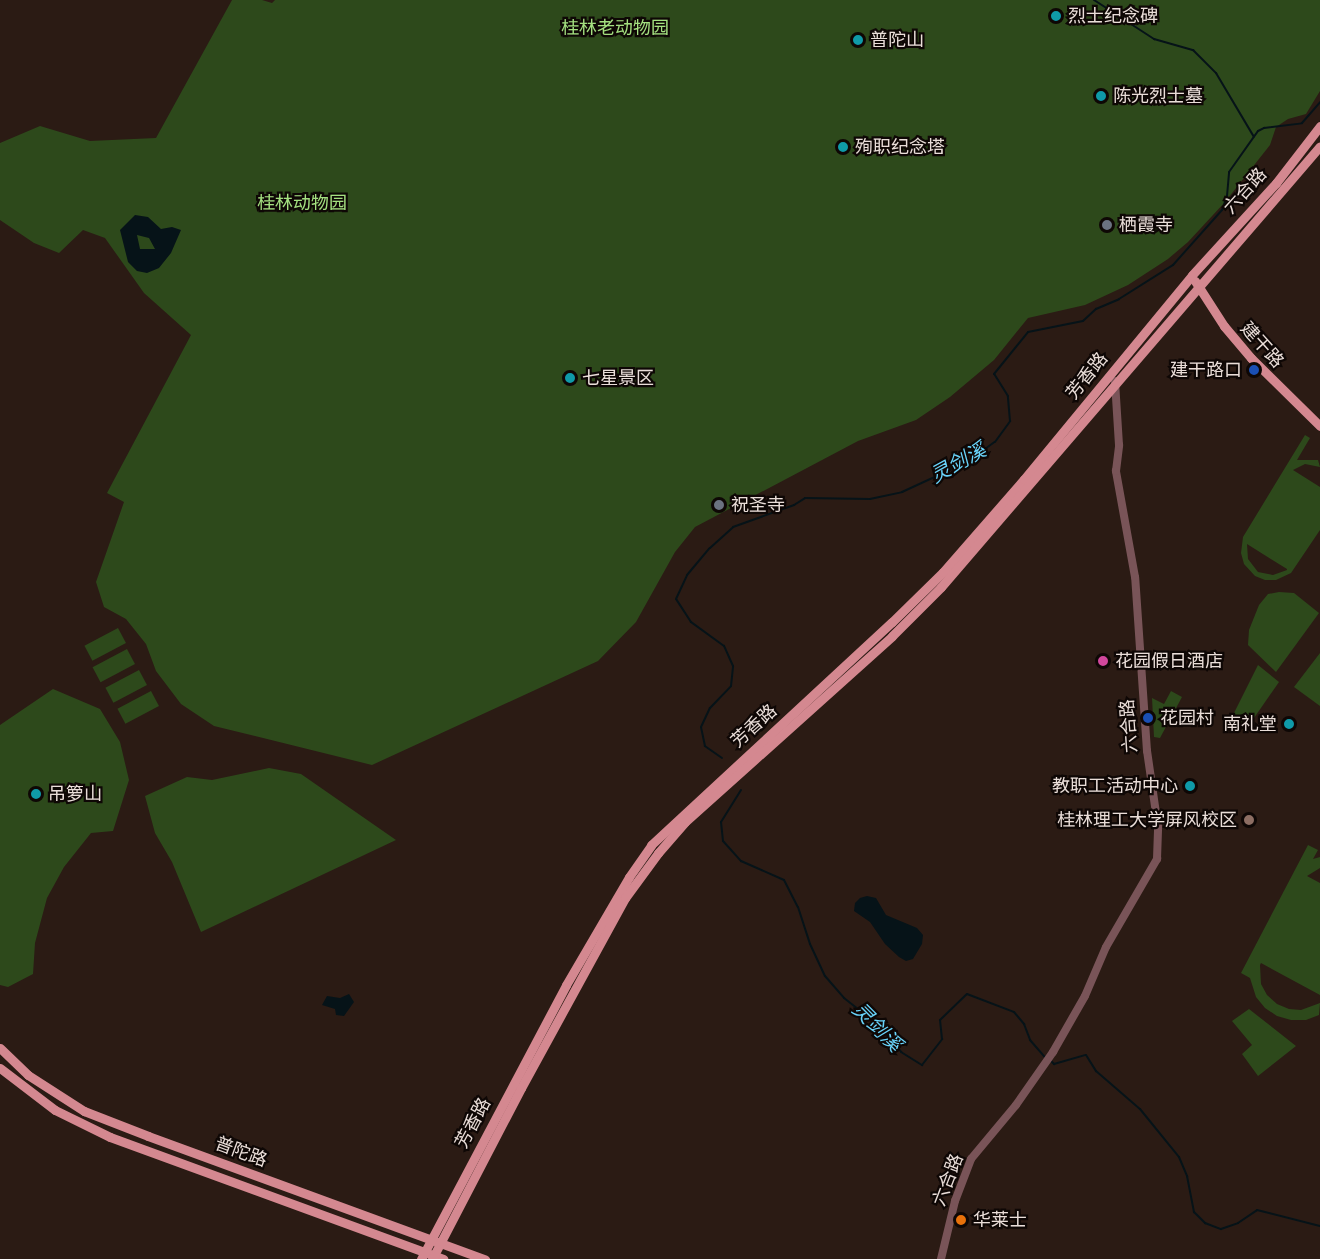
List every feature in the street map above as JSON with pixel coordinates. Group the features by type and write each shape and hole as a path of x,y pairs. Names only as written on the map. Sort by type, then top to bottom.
{"main road":[{"name":"六合路","path":"1192,275 1275,183 1320,126"},
{"name":"六合路","path":"1198,286 1293,180 1320,146"},
{"name":"建干路","path":"1192,275 1224,326 1251,358 1320,426"},
{"name":"芳香路","path":"422,1255 567,985 629,877 651,845 943,572 1192,275"},
{"name":"芳香路","path":"436,1258 440,1242 625,898 658,853 685,822 892,636 941,587 1198,286"},
{"name":"普陀路","path":"0,1048 28,1075 84,1110 157,1140 485,1259"},
{"name":"普陀路","path":"0,1068 55,1110 110,1137 422,1255 436,1258"}],"street":[{"name":"六合路","path":"941,1259 955,1201 971,1159 1016,1105 1053,1052 1085,996 1106,947 1151,871 1159,843 1147,751 1135,578 1116,471 1119,445 1116,384 1112,373"}],"green space":[{"name":"七星景区","path":"232,0 262,0 272,3 275,0 1320,0 1320,91 1306,114 1288,119 1276,127 1270,145 1225,202 1188,242 1168,259 1128,285 1085,305 1028,318 994,360 950,397 916,420 858,441 695,527 675,552 636,622 598,661 372,765 214,726 181,704 156,671 146,644 126,619 104,607 96,582 124,502 107,493 191,335 144,293 105,238 83,230 59,253 34,243 0,220 0,143 40,126 90,141 156,138"},
{"path":"1305,435 1310,438 1297,460 1318,460 1320,467 1305,464 1293,470 1320,487 1320,530 1291,573 1276,580 1265,580 1255,576 1244,564 1241,553 1243,537","holes":["1247,544 1287,569 1273,575 1258,572 1248,559"]},
{"path":"1294,593 1319,613 1276,672 1248,645 1249,630 1259,605 1268,594"},
{"path":"118,628 126,643 92,661 84,646"},
{"path":"127,649 135,664 101,682 93,667"},
{"path":"1320,653 1320,706 1294,687"},
{"path":"1258,665 1279,682 1245,731 1230,721"},
{"path":"139,670 147,685 113,703 105,688"},
{"path":"53,689 100,709 120,742 129,780 113,831 91,833 64,867 47,898 35,943 33,974 8,987 0,985 0,725"},
{"path":"151,691 159,706 125,724 117,709"},
{"path":"1171,691 1182,697 1160,738 1154,737 1152,698 1164,704"},
{"path":"269,768 301,774 396,840 201,932 172,862 155,833 145,796 187,777 212,780"},
{"path":"1308,845 1318,850 1313,859 1320,857 1320,868 1307,876 1320,883 1320,995 1261,963 1260,965 1261,984 1267,995 1277,1004 1289,1009 1301,1010 1320,1003 1319,1015 1306,1020 1291,1020 1277,1016 1265,1008 1256,997 1250,978 1241,973"},
{"path":"1249,1009 1296,1046 1258,1076 1242,1054 1252,1045 1232,1021"}],"shaded area":[{"path":"135,215 148,217 161,229 172,227 181,230 171,253 159,268 147,273 137,271 128,262 120,230","holes":["137,235 149,238 155,249 140,249"]},
{"path":"867,896 876,898 886,915 917,928 923,935 922,944 913,959 906,961 899,957 885,944 870,922 854,911 855,903"},
{"path":"349,994 354,1002 344,1016 336,1015 335,1009 322,1005 327,996 340,998"}],"waterway":[{"path":"1094,0 1154,39 1193,50 1216,73 1254,137"},
{"name":"灵剑溪","path":"722,758 705,746 701,727 710,708 731,686 733,666 724,646 691,622 676,599 687,575 710,548 733,527 794,505 805,498 870,499 902,492 967,462 995,442 1010,421 1008,396 994,374 1028,332 1083,321 1096,309 1119,299 1173,265 1222,210 1227,196 1229,172 1258,131 1264,128 1302,123 1320,102"},
{"name":"灵剑溪","path":"741,790 721,822 723,841 741,861 784,880 798,907 810,944 825,976 844,998 877,1024 901,1052 922,1065 942,1039 940,1020 967,994 1014,1012 1024,1024 1030,1040 1045,1057"},
{"name":"灵剑溪","path":"1050,1060 1054,1064 1086,1055 1096,1071 1140,1109 1179,1157 1187,1176 1194,1212 1205,1223 1221,1229 1238,1223 1257,1210 1320,1226"}],"place":[{"name":"烈士纪念碑","path":"1056,16"},
{"name":"普陀山","path":"858,40"},
{"name":"陈光烈士墓","path":"1101,96"},
{"name":"殉职纪念塔","path":"843,147"},
{"name":"栖霞寺","path":"1107,225"},
{"name":"建干路口","path":"1254,370"},
{"name":"七星景区","path":"570,378"},
{"name":"祝圣寺","path":"719,505"},
{"name":"花园假日酒店","path":"1103,661"},
{"name":"花园村","path":"1148,718"},
{"name":"南礼堂","path":"1289,724"},
{"name":"教职工活动中心","path":"1190,786"},
{"name":"吊箩山","path":"36,794"},
{"name":"桂林理工大学屏风校区","path":"1249,820"},
{"name":"华莱士","path":"961,1220"}],"park label":[{"name":"桂林老动物园","path":"615,28"},
{"name":"桂林动物园","path":"302,203"}]}
